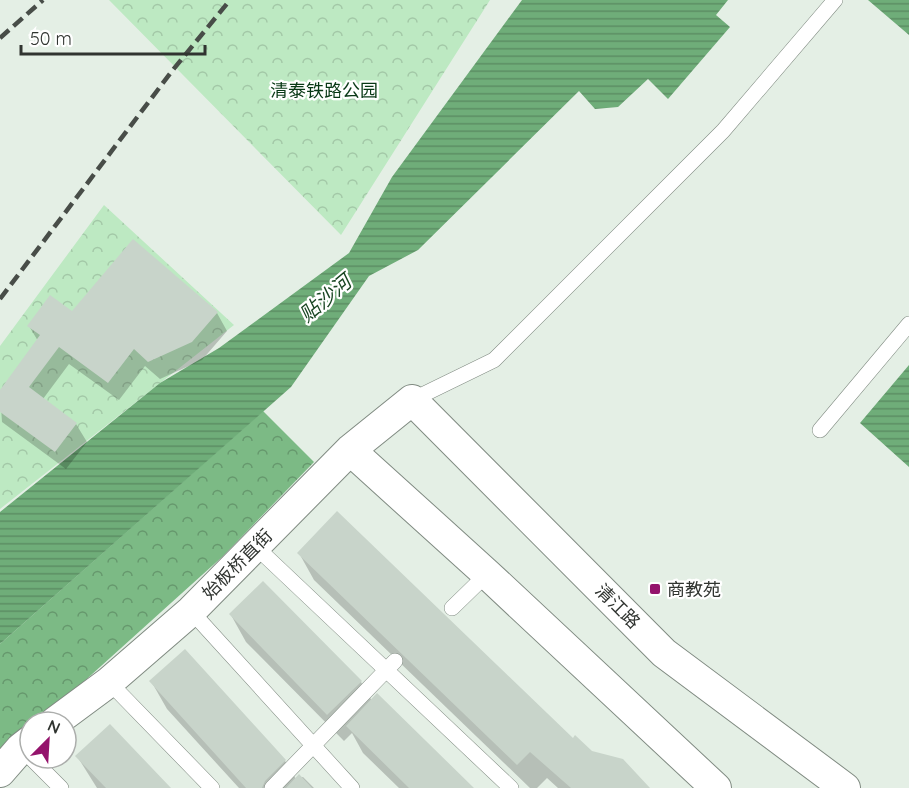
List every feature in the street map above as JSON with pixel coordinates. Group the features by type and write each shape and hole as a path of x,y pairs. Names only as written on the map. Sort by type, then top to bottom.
{"street":[{"name":"始板桥直街","path":"71,710 109,682 190,611 350,450 412,400"},
{"name":"清江路","path":"412,400 664,653 845,788"},
{"path":"350,450 487,574 716,788"},
{"path":"0,772 18,758"}],"lane":[{"path":"412,400 494,360 723,131 835,0"},
{"path":"820,430 909,324"},
{"path":"255,546 390,666 511,788"},
{"path":"452,608 487,574"},
{"path":"190,611 352,788"},
{"path":"272,788 390,666"},
{"path":"109,682 212,788"},
{"path":"45,770 61,788"}],"green space":[{"name":"清泰铁路公园","path":"109,0 490,0 341,235"},
{"path":"104,205 234,325 0,509 0,346"},
{"path":"263,411 314,462 222,557 52,710 18,710 18,743 0,762 0,644"}],"water":[{"name":"贴沙河","path":"522,0 728,0 716,15 730,27 668,99 648,79 618,107 595,109 579,91 418,250 369,276 291,387 0,644 0,512 160,383 219,348 349,253 392,177"},
{"path":"868,0 909,0 909,35"},
{"path":"909,365 909,467 860,423"}],"building":[{"path":"133,239 218,312 192,342 148,362 134,349 108,383 59,347 29,387 77,423 55,452 0,412 0,390 40,335 27,326 50,295 72,311"},
{"path":"337,511 573,738 575,735 592,751 623,759 650,788 571,788 530,752 517,765 297,553"},
{"path":"263,581 362,681 327,715 229,614"},
{"path":"185,649 286,760 265,781 262,788 246,788 149,681"},
{"path":"377,693 474,788 409,788 346,726"},
{"path":"110,724 171,788 106,788 78,759 78,753"},
{"path":"299,774 312,788 286,788"}],"railway":[{"path":"0,38 43,0"},
{"path":"0,299 172,71 230,0"}],"place":[{"name":"商教苑","path":"655,589"}]}
